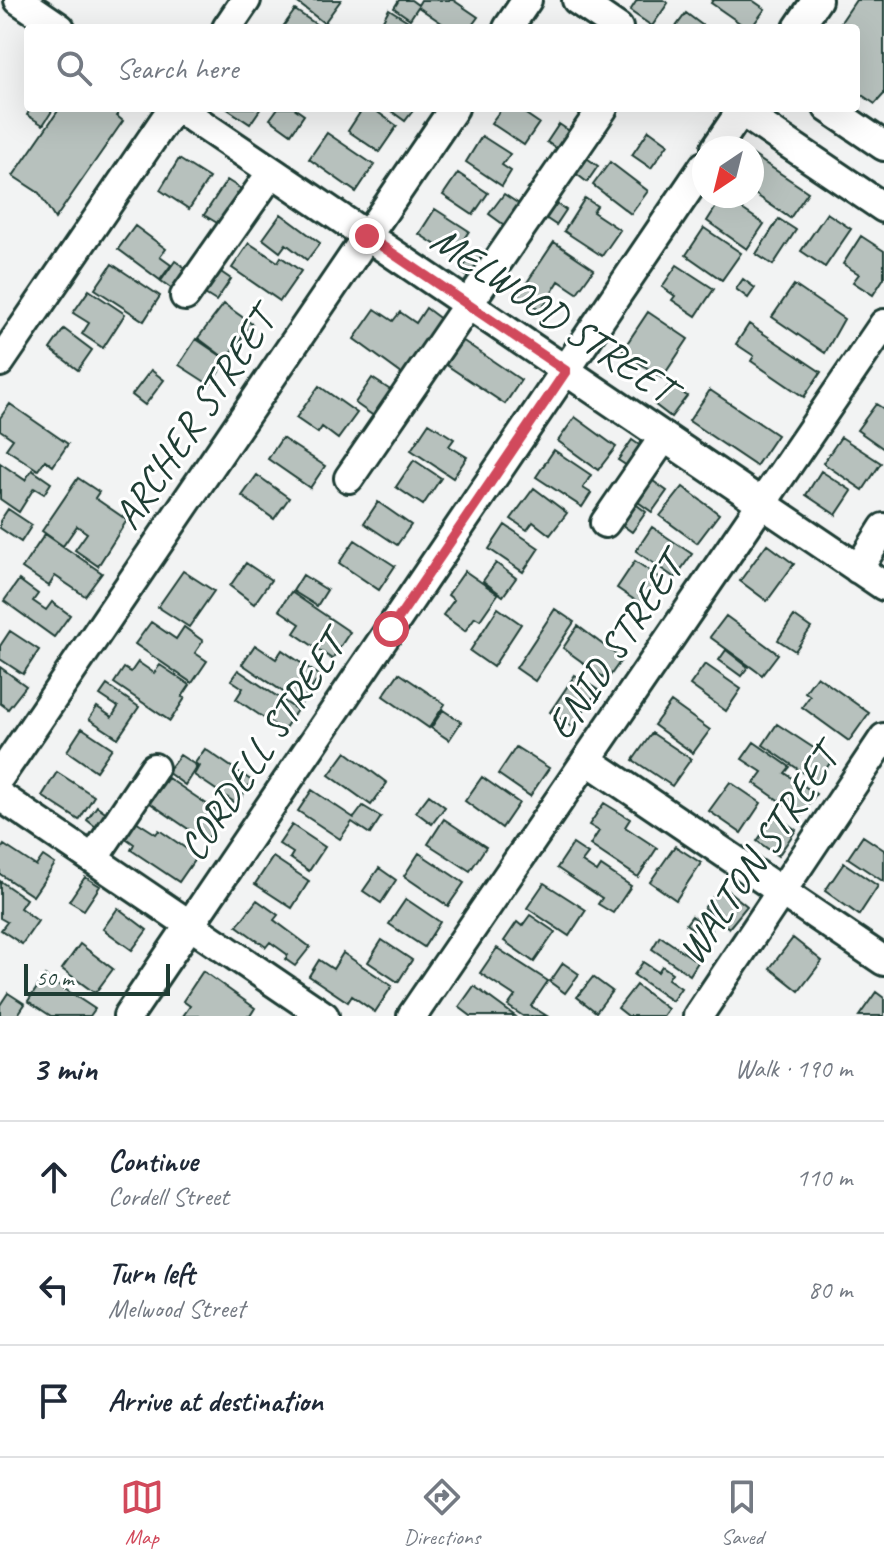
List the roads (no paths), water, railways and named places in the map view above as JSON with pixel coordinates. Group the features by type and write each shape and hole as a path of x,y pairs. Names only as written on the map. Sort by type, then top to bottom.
{"street":[{"path":"19,0 54,24"},
{"path":"230,24 246,0"},
{"path":"511,24 527,0"},
{"path":"577,0 612,24"},
{"path":"801,24 817,0"},
{"path":"0,362 172,112"},
{"name":"MELWOOD STREET","path":"181,112 884,586"},
{"name":"ARCHER STREET","path":"0,776 451,112"},
{"path":"349,478 600,112"},
{"path":"723,136 738,112"},
{"path":"744,112 884,208"},
{"path":"834,112 884,146"},
{"path":"185,296 272,172"},
{"name":"CORDELL STREET","path":"128,1016 692,184"},
{"name":"ENID STREET","path":"412,1016 884,324"},
{"path":"605,523 664,437"},
{"path":"858,569 884,528"},
{"name":"WALTON STREET","path":"698,1016 884,738"},
{"path":"587,760 884,961"},
{"path":"93,859 154,768"},
{"path":"0,796 324,1016"}]}
